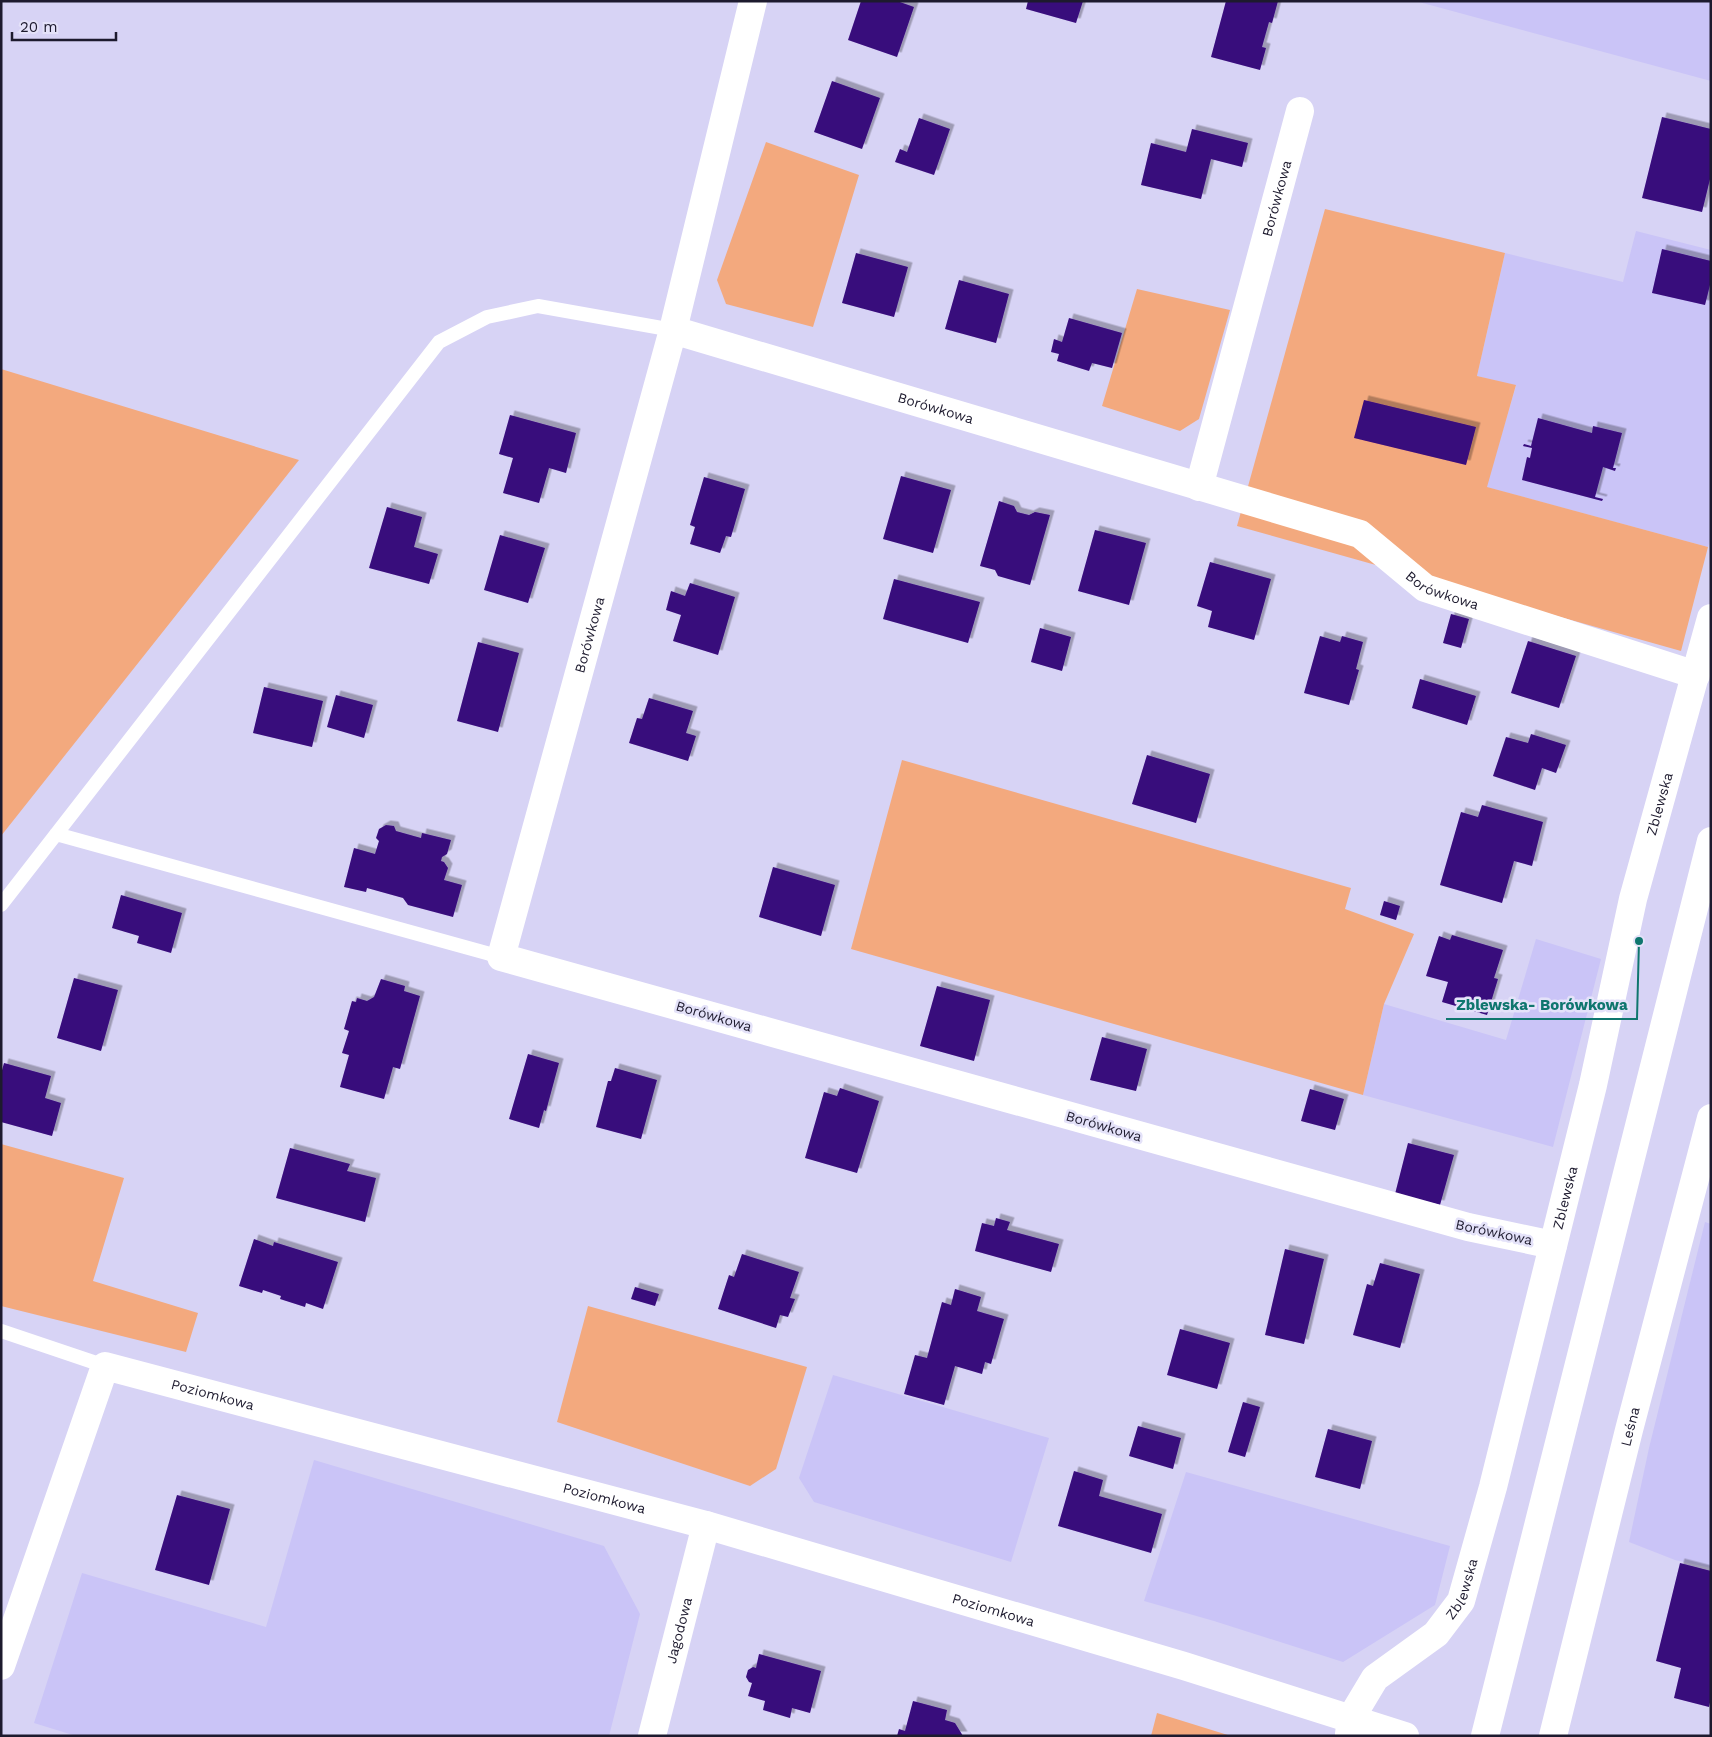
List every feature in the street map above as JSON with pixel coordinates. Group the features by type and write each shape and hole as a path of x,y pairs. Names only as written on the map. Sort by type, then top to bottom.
{"street":[{"name":"Borówkowa","path":"754,1 672,330 501,957 1468,1228 1553,1245"},
{"name":"Borówkowa","path":"1199,487 1300,111"},
{"name":"Borówkowa","path":"672,330 1360,534 1425,588 1696,675"},
{"name":"Zblewska","path":"1350,1727 1375,1678 1436,1634 1461,1601 1495,1478 1593,1085 1633,899 1711,618"},
{"path":"1485,1736 1711,841"},
{"name":"Leśna","path":"1553,1736 1634,1412 1711,1118"},
{"path":"1,1666 105,1366"},
{"name":"Poziomkowa","path":"105,1366 706,1525 1184,1666 1350,1727 1405,1736"},
{"name":"Jagodowa","path":"652,1736 706,1525"}],"lane":[{"path":"1,904 439,342 487,317 538,306 672,330"},
{"path":"56,834 501,957"},
{"path":"1,1331 105,1366"}],"shaded area":[{"path":"1711,1 1711,81 1419,2"},
{"path":"766,142 859,175 813,327 726,304 717,280"},
{"path":"1325,209 1505,253 1477,376 1516,385 1487,487 1708,547 1681,651 1237,526"},
{"path":"1636,231 1711,250 1711,536 1708,547 1486,487 1516,386 1477,376 1505,253 1623,282"},
{"path":"1137,289 1230,310 1199,419 1180,431 1102,406"},
{"path":"1,369 299,460 1,836"},
{"path":"902,760 1351,888 1345,909 1414,934 1384,1004 1363,1095 851,949"},
{"path":"1536,939 1601,959 1553,1147 1363,1095 1384,1004 1506,1040"},
{"path":"1,1144 124,1178 93,1281 198,1313 186,1352 1,1306"},
{"path":"1705,1222 1711,1224 1711,1568 1675,1560 1629,1542 1649,1448"},
{"path":"588,1306 807,1367 776,1469 750,1486 557,1422"},
{"path":"833,1375 1049,1438 1011,1562 814,1502 799,1478"},
{"path":"314,1460 604,1546 640,1614 609,1736 76,1736 34,1723 82,1573 266,1627"},
{"path":"1186,1472 1450,1546 1435,1605 1343,1662 1144,1601"},
{"path":"1157,1713 1231,1736 1151,1736"}],"building":[{"path":"861,1 897,1 914,7 897,57 848,40"},
{"path":"1028,1 1083,1 1076,23 1026,9"},
{"path":"1226,1 1278,1 1272,23 1269,22 1262,47 1266,48 1260,70 1211,57"},
{"path":"832,81 880,98 862,149 814,132"},
{"path":"1662,117 1711,129 1711,175 1702,212 1642,198"},
{"path":"919,118 950,129 934,175 895,162 900,149 907,152"},
{"path":"1192,129 1248,143 1242,167 1211,159 1201,199 1141,185 1151,143 1186,152"},
{"path":"1662,249 1711,261 1711,281 1705,305 1652,293"},
{"path":"856,253 908,267 894,317 842,303"},
{"path":"959,280 1009,294 996,343 945,329"},
{"path":"1069,318 1122,333 1112,368 1092,363 1089,371 1057,361 1059,354 1051,352 1054,339 1062,342"},
{"path":"1364,400 1476,427 1466,465 1354,438"},
{"path":"510,415 576,433 566,473 549,468 539,503 503,493 513,458 499,454"},
{"path":"1538,418 1592,433 1593,426 1622,433 1613,468 1616,468 1615,471 1603,467 1595,497 1603,499 1602,501 1522,480 1527,457 1530,458 1532,448 1523,446 1524,444 1531,446"},
{"path":"901,476 951,490 933,553 883,539"},
{"path":"704,477 745,489 731,537 726,536 720,553 690,544 695,527 690,525"},
{"path":"999,501 1014,506 1017,512 1029,515 1035,512 1050,515 1030,585 998,576 995,570 980,566"},
{"path":"387,507 422,517 414,547 438,554 429,584 369,568"},
{"path":"1095,530 1146,543 1129,605 1078,591"},
{"path":"500,535 545,548 528,603 484,590"},
{"path":"1210,562 1271,579 1254,640 1208,627 1212,611 1197,606"},
{"path":"894,579 980,602 968,643 883,619"},
{"path":"690,583 735,597 718,655 673,641 681,615 666,610 671,591 685,596"},
{"path":"1451,614 1469,619 1461,648 1443,643"},
{"path":"1040,628 1071,637 1062,671 1031,662"},
{"path":"1320,636 1340,642 1342,636 1363,642 1356,669 1359,670 1349,705 1304,693"},
{"path":"1528,641 1576,656 1559,708 1511,693"},
{"path":"478,642 519,653 498,732 457,721"},
{"path":"1420,679 1476,696 1467,725 1412,708"},
{"path":"264,687 323,701 312,747 253,733"},
{"path":"336,695 373,705 364,738 327,727"},
{"path":"649,698 693,711 686,733 696,736 688,761 629,743 637,718 642,719"},
{"path":"1531,734 1566,745 1556,773 1542,768 1535,790 1493,776 1506,737 1528,743"},
{"path":"1147,755 1210,774 1196,823 1132,804"},
{"path":"1482,805 1543,822 1532,866 1514,861 1502,903 1440,885 1461,812 1478,817"},
{"path":"386,825 394,826 396,831 421,838 422,833 451,840 447,854 442,857 441,861 448,868 444,880 462,885 453,917 408,905 403,898 367,888 366,892 344,887 354,848 375,854 379,841 376,838 379,829"},
{"path":"773,867 835,885 821,936 759,917"},
{"path":"121,895 182,913 171,953 137,943 139,936 112,928"},
{"path":"1384,901 1400,906 1396,920 1380,915"},
{"path":"1452,935 1503,950 1494,978 1498,979 1487,1015 1442,1002 1448,982 1426,976 1439,936 1450,940"},
{"path":"74,978 118,990 101,1051 57,1038"},
{"path":"381,979 405,986 404,991 420,996 400,1069 393,1067 384,1099 340,1087 349,1055 342,1053 349,1031 344,1029 352,1001 356,1002 357,998 367,1001 374,997"},
{"path":"937,986 990,1000 974,1061 920,1046"},
{"path":"1102,1037 1147,1049 1136,1091 1090,1080"},
{"path":"528,1054 559,1063 546,1111 544,1110 539,1128 509,1119"},
{"path":"4,1063 51,1076 45,1098 61,1103 52,1136 1,1122 1,1074"},
{"path":"615,1068 657,1080 641,1139 596,1127 608,1081 611,1081"},
{"path":"840,1088 879,1101 857,1173 805,1158 824,1092 837,1096"},
{"path":"1310,1089 1344,1099 1335,1130 1301,1121"},
{"path":"1408,1143 1454,1155 1440,1205 1395,1194"},
{"path":"290,1148 350,1164 347,1171 376,1178 365,1222 276,1198"},
{"path":"996,1218 1010,1222 1007,1230 1059,1244 1051,1272 975,1251 982,1223 994,1226"},
{"path":"254,1239 273,1246 274,1242 338,1262 323,1309 306,1303 305,1307 280,1299 281,1296 263,1290 262,1293 239,1286"},
{"path":"1285,1249 1324,1259 1304,1344 1265,1335"},
{"path":"742,1254 799,1272 790,1298 795,1299 788,1317 780,1315 776,1328 718,1309 729,1275 734,1277"},
{"path":"1380,1263 1420,1274 1400,1348 1353,1335 1367,1284 1373,1286"},
{"path":"635,1287 659,1294 655,1306 631,1299"},
{"path":"955,1289 981,1297 977,1311 1004,1319 991,1364 985,1362 982,1374 955,1366 944,1405 904,1394 915,1355 927,1358 942,1302 951,1305"},
{"path":"1180,1329 1230,1343 1217,1389 1167,1375"},
{"path":"1243,1402 1260,1407 1245,1457 1228,1452"},
{"path":"1138,1426 1181,1438 1173,1469 1129,1456"},
{"path":"1328,1429 1372,1441 1360,1489 1315,1477"},
{"path":"1074,1471 1103,1480 1099,1496 1162,1514 1151,1553 1058,1526"},
{"path":"177,1495 230,1509 209,1585 155,1570"},
{"path":"1680,1563 1711,1571 1711,1698 1709,1707 1674,1698 1681,1668 1656,1661"},
{"path":"759,1654 821,1671 810,1713 792,1708 790,1718 763,1710 765,1701 748,1696 752,1683 746,1677 748,1670 753,1667 756,1668"},
{"path":"913,1701 947,1710 945,1720 955,1723 963,1736 897,1736 899,1729 905,1731"}],"place":[{"name":"Zblewska- Borówkowa","path":"1639,941"}]}
